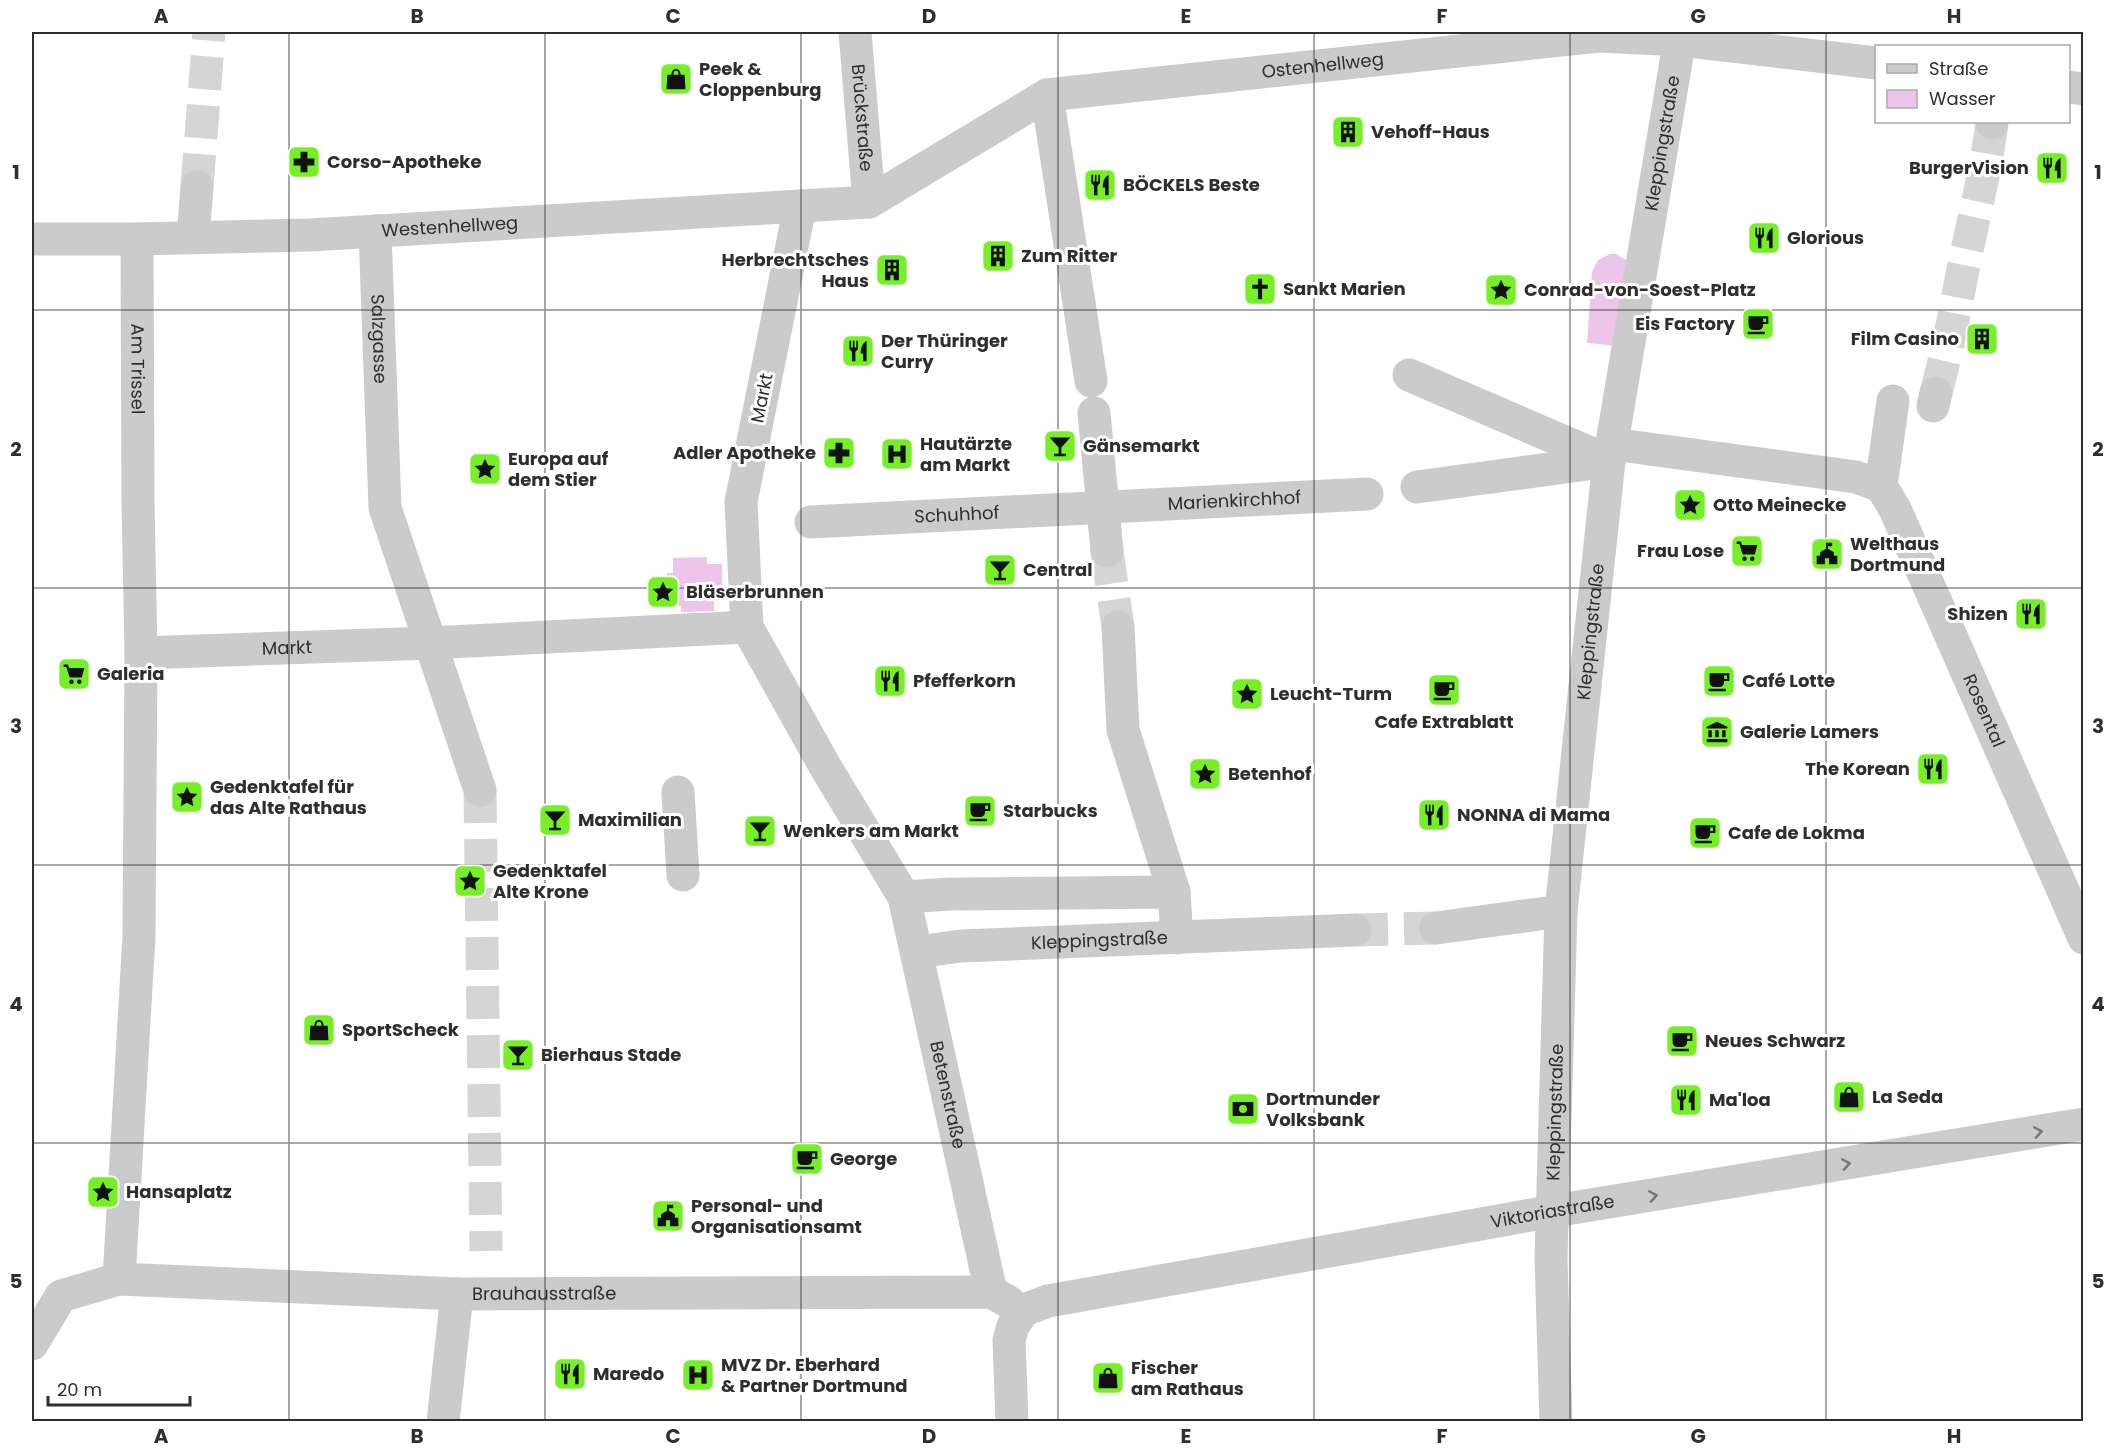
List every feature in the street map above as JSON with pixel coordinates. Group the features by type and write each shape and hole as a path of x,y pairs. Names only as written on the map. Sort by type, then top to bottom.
{"street":[{"name":"Brückstraße","path":"855,32 869,202"},
{"name":"Ostenhellweg","path":"869,202 1047,95 1599,34 1681,36 1875,63"},
{"name":"Kleppingstraße","path":"1556,1422 1551,1258 1561,911 1611,453 1681,36"},
{"path":"1047,95 1093,397 1107,551"},
{"path":"193,237 197,187"},
{"name":"Westenhellweg","path":"32,239 137,239 375,231 869,202"},
{"name":"Markt","path":"800,206 741,502 747,627 826,768"},
{"name":"Salzgasse","path":"375,231 385,508 431,643"},
{"name":"Am Trissel","path":"137,239 141,653"},
{"path":"1409,375 1611,453 1856,477 1881,486 1893,401"},
{"path":"1417,487 1611,453"},
{"name":"Rosental","path":"1881,486 1895,509 2084,938"},
{"name":"Marienkirchhof","path":"1102,507 1367,494"},
{"name":"Schuhhof","path":"811,522 1102,507"},
{"name":"Markt","path":"141,653 431,643 747,627"},
{"path":"1118,627 1123,730 1174,892 1177,938"},
{"path":"431,643 480,790"},
{"path":"119,1279 138,948 141,653"},
{"name":"Betenstraße","path":"826,768 904,897 991,1292"},
{"path":"678,792 683,875"},
{"path":"904,897 954,894 1077,921 1174,892"},
{"path":"1436,928 1561,911"},
{"name":"Kleppingstraße","path":"917,952 961,946 1077,921 1177,938 1355,930"},
{"name":"Viktoriastraße","path":"1024,1310 1048,1301 1088,1293 1554,1211 2084,1124"},
{"name":"Brauhausstraße","path":"32,1344 61,1296 119,1279 457,1294 991,1292 1024,1310"},
{"path":"444,1422 457,1294"},
{"path":"1012,1422 1009,1341 1012,1326 1024,1310"}],"water":[{"path":"1610,254 1616,254 1628,261 1628,347 1587,343 1592,272 1598,260"},
{"name":"Bläserbrunnen","path":"707,557 707,564 722,564 722,598 714,598 714,611 681,612 681,606 668,606 667,573 673,573 673,558"}],"tunnel":[{"path":"197,187 209,32"},
{"path":"1936,393 1982,182 1992,123"},
{"path":"1107,551 1118,627"},
{"path":"480,790 486,1251"},
{"path":"1355,930 1436,928"}],"place":[{"name":"Peek & Cloppenburg","path":"676,79"},
{"name":"Vehoff-Haus","path":"1348,132"},
{"name":"Corso-Apotheke","path":"304,162"},
{"name":"BurgerVision","path":"2052,168"},
{"name":"BÖCKELS Beste","path":"1100,185"},
{"name":"Glorious","path":"1764,238"},
{"name":"Zum Ritter","path":"998,256"},
{"name":"Herbrechtsches Haus","path":"892,270"},
{"name":"Sankt Marien","path":"1260,289"},
{"name":"Conrad-von-Soest-Platz","path":"1501,290"},
{"name":"Eis Factory","path":"1758,324"},
{"name":"Film Casino","path":"1982,339"},
{"name":"Der Thüringer Curry","path":"858,351"},
{"name":"Gänsemarkt","path":"1060,446"},
{"name":"Adler Apotheke","path":"839,453"},
{"name":"Hautärzte am Markt","path":"897,454"},
{"name":"Europa auf dem Stier","path":"485,469"},
{"name":"Otto Meinecke","path":"1690,505"},
{"name":"Frau Lose","path":"1747,551"},
{"name":"Welthaus Dortmund","path":"1827,554"},
{"name":"Central","path":"1000,570"},
{"name":"Bläserbrunnen","path":"663,592"},
{"name":"Shizen","path":"2031,614"},
{"name":"Galeria","path":"74,674"},
{"name":"Pfefferkorn","path":"890,681"},
{"name":"Café Lotte","path":"1719,681"},
{"name":"Cafe Extrablatt","path":"1444,690"},
{"name":"Leucht-Turm","path":"1247,694"},
{"name":"Galerie Lamers","path":"1717,732"},
{"name":"The Korean","path":"1933,769"},
{"name":"Betenhof","path":"1205,774"},
{"name":"Gedenktafel für das Alte Rathaus","path":"187,797"},
{"name":"Starbucks","path":"980,811"},
{"name":"NONNA di Mama","path":"1434,815"},
{"name":"Maximilian","path":"555,820"},
{"name":"Wenkers am Markt","path":"760,831"},
{"name":"Cafe de Lokma","path":"1705,833"},
{"name":"Gedenktafel Alte Krone","path":"470,881"},
{"name":"SportScheck","path":"319,1030"},
{"name":"Neues Schwarz","path":"1682,1041"},
{"name":"Bierhaus Stade","path":"518,1055"},
{"name":"La Seda","path":"1849,1097"},
{"name":"Ma'loa","path":"1686,1100"},
{"name":"Dortmunder Volksbank","path":"1243,1109"},
{"name":"George","path":"807,1159"},
{"name":"Hansaplatz","path":"103,1192"},
{"name":"Personal- und Organisationsamt","path":"668,1216"},
{"name":"Maredo","path":"570,1374"},
{"name":"MVZ Dr. Eberhard & Partner Dortmund","path":"698,1375"},
{"name":"Fischer am Rathaus","path":"1108,1378"}]}
